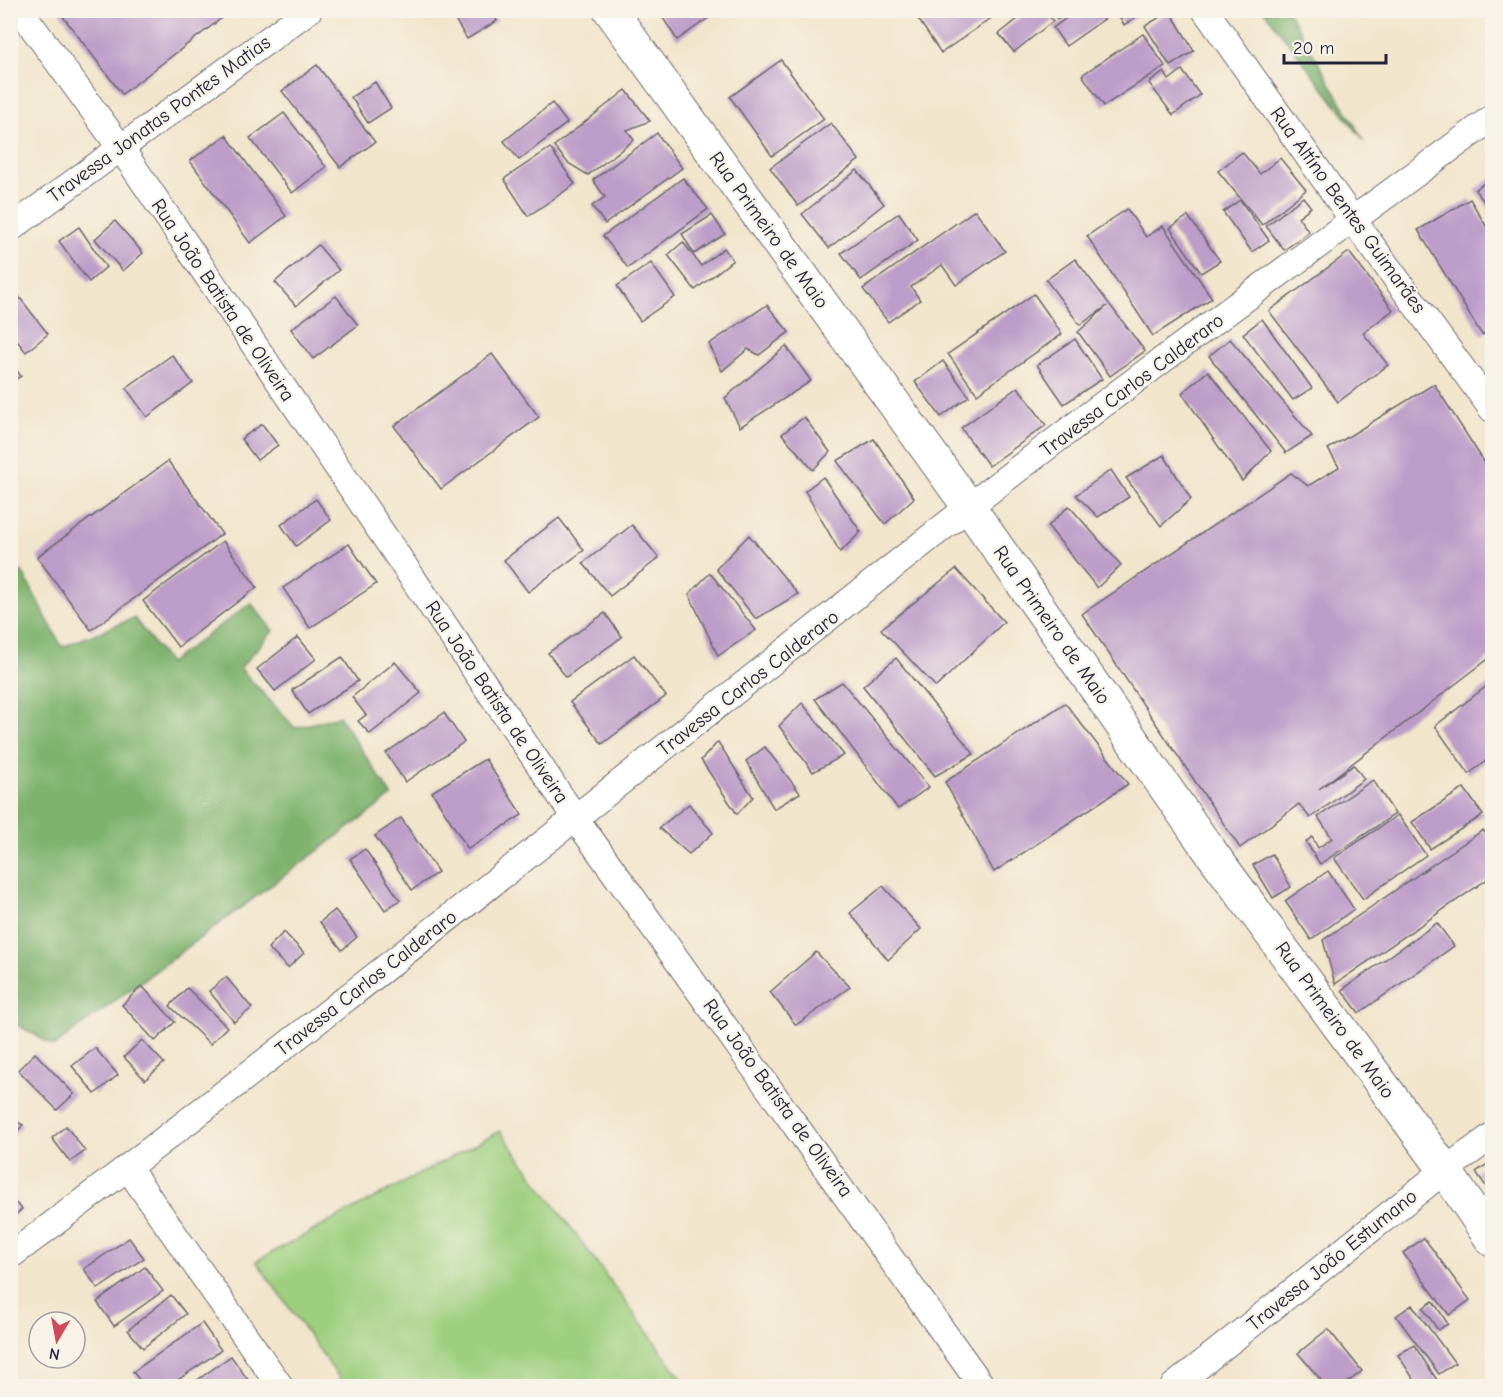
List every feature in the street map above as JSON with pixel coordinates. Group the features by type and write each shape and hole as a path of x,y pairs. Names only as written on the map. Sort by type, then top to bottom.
{"street":[{"name":"Rua João Batista de Oliveira","path":"20,10 120,147 576,819 982,1386"},
{"name":"Travessa Jonatas Pontes Matias","path":"10,229 309,10"},
{"name":"Rua Primeiro de Maio","path":"610,10 969,507 1202,840 1445,1170 1492,1240"},
{"name":"Rua Altíno Bentes Guimarães","path":"1205,10 1353,220 1492,409"},
{"name":"Travessa Carlos Calderaro","path":"10,1256 128,1168 576,819 969,507 1492,118"},
{"name":"Travessa João Estumano","path":"1174,1386 1445,1170 1492,1136"},
{"path":"128,1168 280,1386"}],"green space":[{"path":"1264,11 1288,11 1364,141"},
{"path":"22,571 62,647 134,618 169,663 251,603 273,631 240,668 295,728 339,716 392,796 54,1046 11,1021 10,578"},
{"path":"500,1131 687,1386 345,1386 256,1261"}],"building":[{"path":"58,10 224,10 227,14 122,94"},
{"path":"449,10 491,10 497,21 467,39"},
{"path":"658,10 720,10 677,40"},
{"path":"912,10 1003,10 941,53"},
{"path":"1029,10 1044,10 1053,21 1014,52 999,34"},
{"path":"1050,10 1068,10 1057,19"},
{"path":"1077,10 1107,10 1110,15 1066,46 1053,28"},
{"path":"1115,10 1147,10 1124,25"},
{"path":"1170,11 1194,51 1170,66 1145,26"},
{"path":"1143,34 1165,66 1104,106 1082,75"},
{"path":"781,60 824,119 772,156 730,97"},
{"path":"317,65 375,142 340,167 282,91"},
{"path":"1182,70 1200,95 1173,115 1149,83 1164,72 1169,80"},
{"path":"375,82 391,108 368,123 351,97"},
{"path":"626,90 650,121 627,130 634,140 588,175 568,163 554,146"},
{"path":"552,103 567,123 519,160 504,141"},
{"path":"284,113 326,167 292,193 250,138"},
{"path":"831,123 859,160 798,206 770,168"},
{"path":"657,133 682,168 605,224 592,206 605,197 593,180"},
{"path":"226,135 286,216 250,243 190,161"},
{"path":"550,148 575,184 528,216 504,179"},
{"path":"1242,152 1260,174 1280,158 1306,190 1262,225 1218,171"},
{"path":"857,170 884,204 829,248 802,214"},
{"path":"1492,177 1492,212 1475,190"},
{"path":"683,178 708,209 628,268 603,236"},
{"path":"1303,197 1311,207 1298,217 1309,232 1284,250 1266,226"},
{"path":"1470,199 1492,236 1492,272 1488,275 1492,282 1492,329 1482,335 1418,230"},
{"path":"1240,200 1269,240 1252,252 1223,212"},
{"path":"1127,209 1146,237 1163,226 1212,298 1153,336 1087,236"},
{"path":"975,210 1005,251 956,285 942,265 911,287 920,300 888,322 863,289"},
{"path":"899,213 918,240 861,280 841,253"},
{"path":"712,215 725,234 694,254 682,234"},
{"path":"1188,216 1220,261 1201,273 1170,228"},
{"path":"115,221 143,253 123,271 95,239"},
{"path":"79,227 106,267 89,282 59,241"},
{"path":"683,242 701,266 724,248 733,260 695,290 668,255"},
{"path":"318,245 339,270 296,306 275,282"},
{"path":"1349,252 1393,310 1363,333 1388,365 1338,402 1269,311"},
{"path":"1075,259 1145,351 1110,376 1078,332 1107,306 1080,325 1046,280"},
{"path":"651,263 675,297 640,321 617,286"},
{"path":"10,285 48,334 26,352 10,332"},
{"path":"1034,294 1062,334 977,394 948,354"},
{"path":"336,296 358,325 313,359 291,329"},
{"path":"767,305 789,332 759,355 748,349 722,371 709,344"},
{"path":"1262,319 1312,388 1293,400 1243,334"},
{"path":"1075,339 1102,379 1064,404 1037,365"},
{"path":"1230,339 1312,436 1286,453 1209,356"},
{"path":"786,346 811,381 740,427 725,398"},
{"path":"492,354 539,417 441,489 394,426"},
{"path":"172,355 193,383 147,417 126,388"},
{"path":"943,361 969,396 941,417 915,382"},
{"path":"10,362 21,376 10,383"},
{"path":"1208,371 1271,451 1242,481 1182,393"},
{"path":"1434,384 1492,474 1492,656 1319,789 1354,765 1364,779 1310,818 1299,804 1240,848 1082,614 1291,473 1308,486 1339,467 1328,449"},
{"path":"1018,387 1046,425 989,466 961,428"},
{"path":"804,417 830,452 813,470 782,434"},
{"path":"262,424 278,445 257,460 241,439"},
{"path":"874,439 914,498 885,524 837,461"},
{"path":"1164,455 1191,499 1161,526 1126,478"},
{"path":"168,461 222,534 91,630 37,557"},
{"path":"1111,470 1129,497 1098,517 1076,495"},
{"path":"823,477 861,532 840,552 805,491"},
{"path":"316,499 331,520 296,546 281,525"},
{"path":"1069,506 1121,565 1097,588 1048,526"},
{"path":"559,518 584,550 528,592 504,560"},
{"path":"632,525 659,558 610,596 583,563"},
{"path":"749,535 798,594 756,619 716,569"},
{"path":"223,541 257,587 178,647 143,601"},
{"path":"349,544 376,584 310,628 283,588"},
{"path":"956,569 1004,622 936,687 881,629"},
{"path":"710,573 756,630 718,656 689,594"},
{"path":"605,613 622,637 566,677 548,653"},
{"path":"298,637 316,659 275,691 257,669"},
{"path":"634,655 666,696 602,744 570,702"},
{"path":"342,657 358,681 308,714 292,690"},
{"path":"896,658 974,754 935,776 863,686"},
{"path":"395,662 421,693 370,734 358,721 366,715 352,697"},
{"path":"842,682 929,787 898,809 815,699"},
{"path":"1492,682 1492,756 1469,774 1435,726"},
{"path":"802,703 844,755 813,772 779,726"},
{"path":"1065,703 1128,784 994,872 945,782"},
{"path":"444,713 464,742 405,782 386,753"},
{"path":"718,742 753,797 737,814 701,760"},
{"path":"765,747 800,793 774,809 746,761"},
{"path":"485,759 522,815 468,849 432,792"},
{"path":"1373,780 1395,814 1320,864 1306,842 1312,837 1318,848 1332,838 1318,817"},
{"path":"1464,788 1483,815 1430,849 1412,822"},
{"path":"689,804 713,833 689,854 659,828"},
{"path":"1398,815 1426,855 1363,899 1334,858"},
{"path":"401,818 438,872 412,890 375,836"},
{"path":"1483,830 1492,844 1492,876 1335,984 1323,940"},
{"path":"365,849 400,900 385,910 350,859"},
{"path":"1272,854 1291,887 1273,898 1253,865"},
{"path":"1328,871 1354,909 1311,940 1285,901"},
{"path":"883,886 921,929 888,960 850,913"},
{"path":"335,910 357,937 342,950 320,922"},
{"path":"1437,923 1454,946 1359,1013 1342,990"},
{"path":"284,932 304,953 288,968 268,948"},
{"path":"816,952 850,987 796,1025 770,992"},
{"path":"226,977 252,1008 234,1022 209,991"},
{"path":"142,986 175,1022 155,1041 122,1005"},
{"path":"187,988 227,1027 210,1044 170,1006"},
{"path":"142,1040 164,1063 145,1080 124,1057"},
{"path":"95,1048 118,1075 95,1094 72,1066"},
{"path":"35,1053 74,1094 57,1110 18,1070"},
{"path":"10,1118 23,1125 10,1139"},
{"path":"66,1126 85,1151 70,1162 52,1138"},
{"path":"1492,1161 1492,1195 1476,1172"},
{"path":"10,1198 22,1209 10,1220"},
{"path":"129,1238 144,1258 98,1289 84,1269"},
{"path":"1424,1238 1470,1300 1449,1315 1403,1253"},
{"path":"145,1267 163,1291 114,1326 97,1302"},
{"path":"171,1295 186,1314 143,1348 128,1330"},
{"path":"1433,1301 1448,1324 1438,1330 1423,1308"},
{"path":"1412,1305 1455,1363 1439,1374 1396,1316"},
{"path":"202,1323 221,1350 169,1386 144,1386 133,1372"},
{"path":"1328,1329 1362,1371 1343,1386 1326,1386 1298,1353"},
{"path":"1414,1345 1441,1386 1418,1386 1398,1355"},
{"path":"231,1356 248,1380 238,1386 189,1386"}]}
